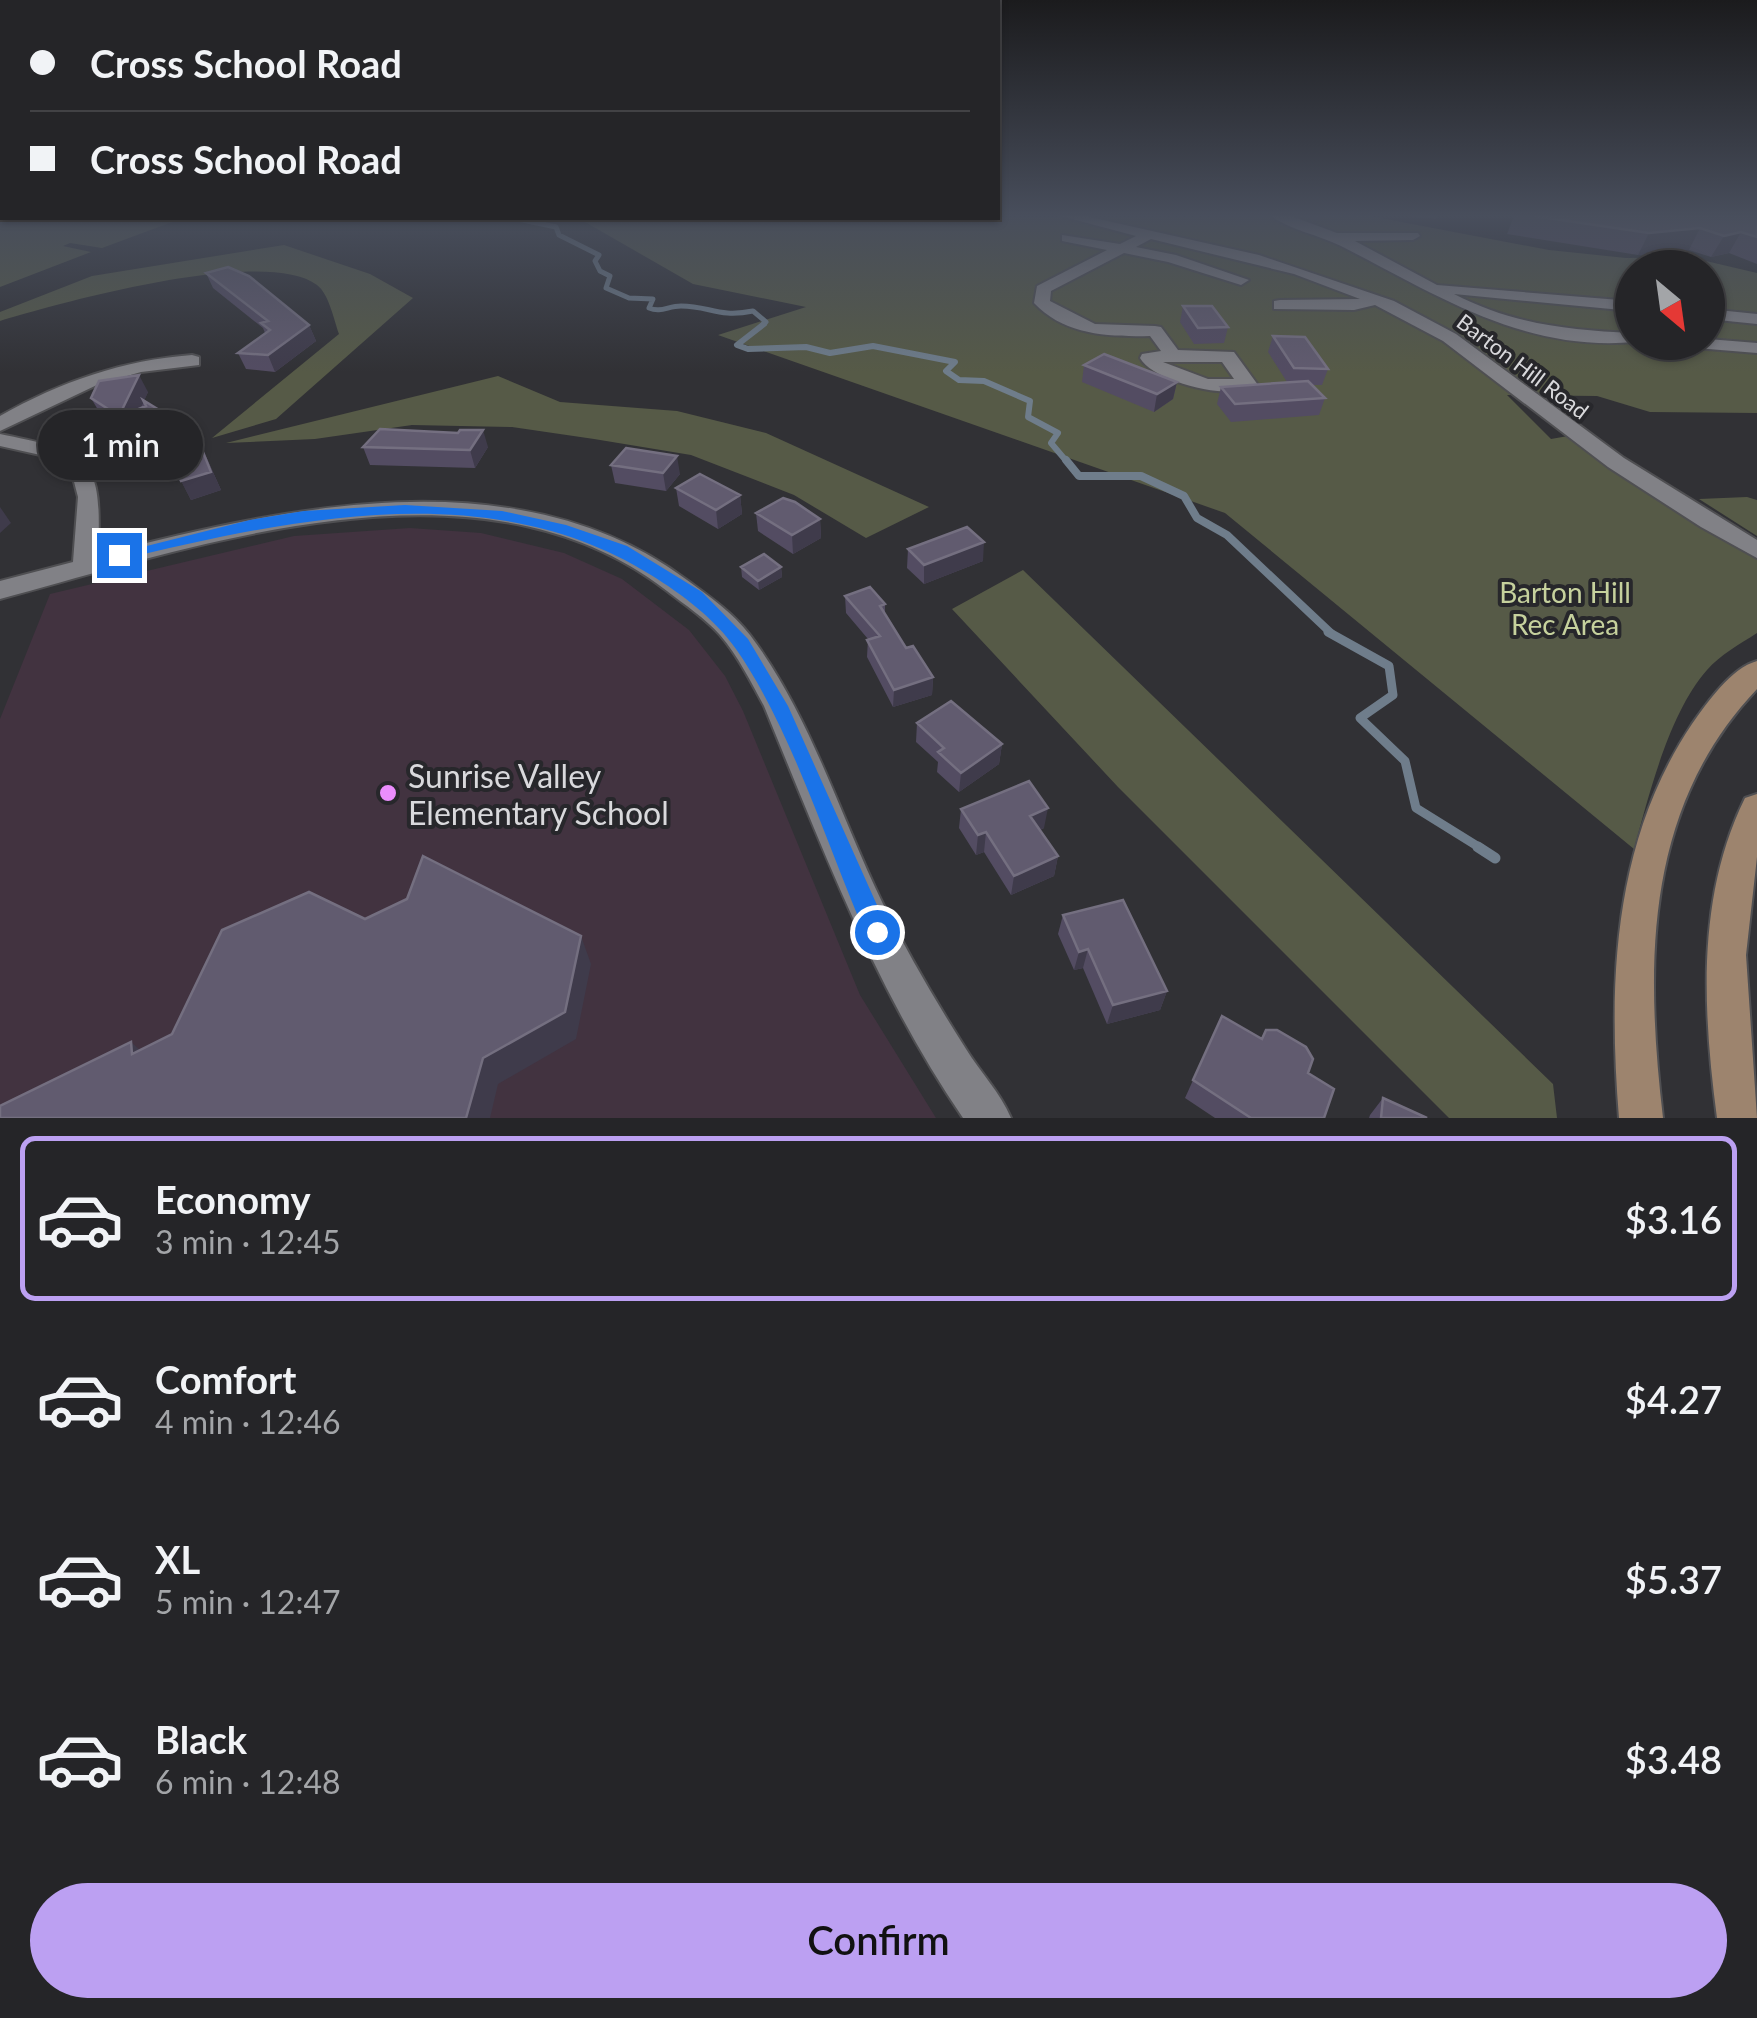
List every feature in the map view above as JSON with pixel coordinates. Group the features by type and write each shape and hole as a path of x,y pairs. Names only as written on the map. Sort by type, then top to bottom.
{"main road":[{"path":"1641,1118 1635,1074 1635,983 1640,904 1651,845 1668,796 1692,750 1718,708 1757,671"},
{"path":"1739,1118 1729,1018 1729,930 1738,861 1757,808"}],"street":[{"path":"1081,268 1043,289 1042,303 1076,326 1112,332 1156,332 1172,356"},
{"path":"1203,268 1240,280"},
{"name":"Barton Hill Road","path":"1287,268 1376,300 1460,344 1624,468 1757,550"},
{"path":"1393,268 1428,288 1518,327 1615,336"},
{"path":"1280,305 1354,305 1428,288 1615,304"},
{"path":"1725,316 1757,319"},
{"path":"1725,345 1757,348"},
{"path":"0,425 62,392 113,373 192,361"},
{"path":"0,440 52,450 82,471 89,497 84,564"},
{"path":"0,590 84,564 250,524 405,509 487,514 541,523 621,550 659,570 722,620 758,668 779,706 906,989 960,1080 990,1118"}],"shaded area":[{"name":"Sunrise Valley Elementary School","path":"410,528 481,533 564,553 622,579 689,630 725,676 743,711 860,995 936,1118 0,1118 0,719 50,594 294,536"}],"green space":[{"path":"0,268 49,268 0,287"},
{"path":"140,268 353,268 413,298 276,419 212,438 339,334 321,289 291,275 211,274 114,291 0,321 0,312 92,276"},
{"name":"Barton Hill Rec Area","path":"665,268 1615,268 1615,360 1725,360 1725,268 1757,273 1757,413 1650,412 1597,396 1507,395 1551,439 1568,436 1641,488 1757,558 1757,633 1712,665 1682,709 1662,755 1634,849 1225,513 718,335 806,307 693,284"},
{"path":"498,376 560,402 677,411 766,433 929,507 866,538 794,495 691,455 512,427 412,425 315,439 226,443"},
{"path":"1699,499 1757,500 1757,536"},
{"path":"1023,570 1553,1084 1557,1118 1449,1118 1118,787 952,609"}],"building":[{"path":"231,268 249,276 309,325 268,355 238,353 270,330 261,323 268,321 206,273"},
{"path":"1183,306 1212,306 1228,327 1198,328"},
{"path":"1273,336 1305,337 1328,369 1294,368"},
{"path":"1104,354 1177,382 1157,394 1084,365"},
{"path":"139,375 119,416 91,398 99,381"},
{"path":"1308,381 1325,398 1235,404 1221,387"},
{"path":"143,400 195,432 211,472 181,481 156,430 146,434 119,417 146,406"},
{"path":"380,429 458,433 483,430 470,450 363,447"},
{"path":"626,448 677,456 663,473 611,465"},
{"path":"700,474 740,495 716,510 676,488"},
{"path":"783,498 820,519 792,535 756,513"},
{"path":"967,527 984,542 924,565 908,549"},
{"path":"764,554 781,567 758,581 741,567"},
{"path":"870,587 885,604 880,606 906,648 913,646 933,677 894,690 867,640 880,636 845,596"},
{"path":"951,701 1002,744 961,773 938,752 944,748 917,723"},
{"path":"1029,781 1048,808 1030,816 1058,856 1014,876 986,832 978,835 961,809"},
{"path":"423,856 581,936 565,1012 483,1058 466,1118 0,1118 0,1106 131,1042 132,1054 172,1034 222,930 309,892 365,919 407,899"},
{"path":"1123,900 1167,991 1113,1005 1088,949 1079,952 1063,915"},
{"path":"1222,1016 1262,1039 1266,1030 1277,1030 1306,1047 1313,1059 1308,1073 1334,1089 1324,1118 1251,1118 1193,1080"},
{"path":"1383,1098 1427,1118 1381,1118"}],"waterway":[{"path":"599,268 610,276 606,288 629,298 653,299 649,308 753,311 766,322 761,326"},
{"path":"764,324 737,345 748,349 806,347 830,353 873,346 955,362 946,371 959,380 984,381 1030,401 1028,417 1058,433 1051,443 1068,463"},
{"path":"1066,460 1079,476 1141,476 1184,496 1197,518 1227,535 1332,634"},
{"path":"1328,632 1389,666 1393,695 1360,718 1405,761 1416,808 1482,849"},
{"path":"1478,847 1495,858"}],"place":[{"name":"Sunrise Valley Elementary School","path":"388,793"}],"route":[{"path":"119,555 250,524 405,509 502,515 561,528 621,550 696,596 742,643 779,706 877,932"}]}
